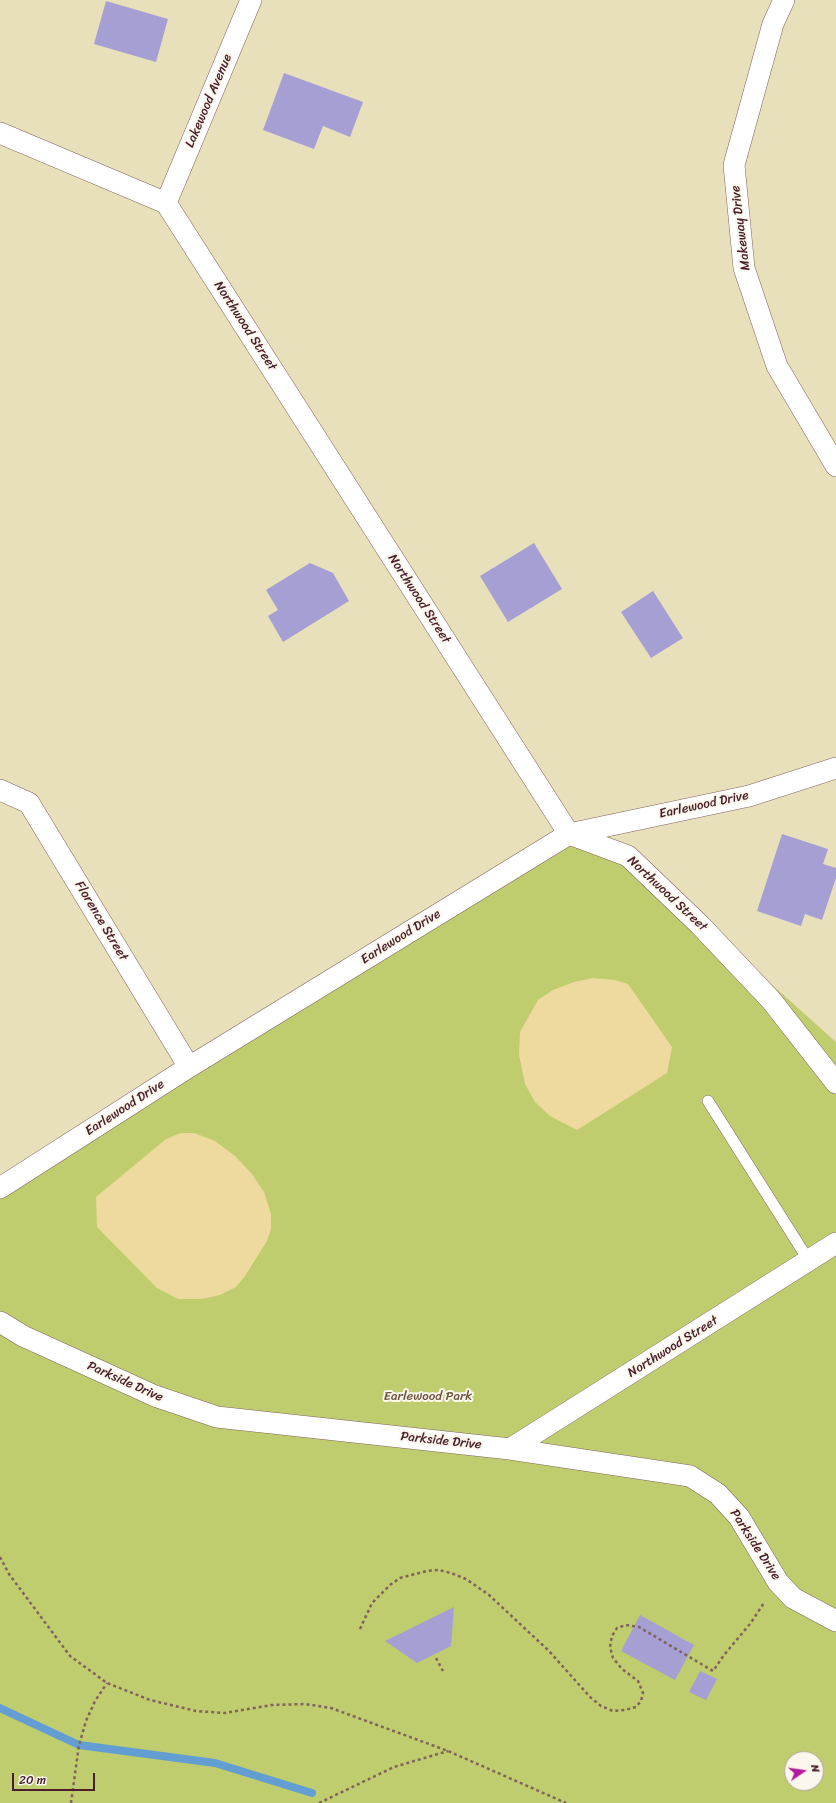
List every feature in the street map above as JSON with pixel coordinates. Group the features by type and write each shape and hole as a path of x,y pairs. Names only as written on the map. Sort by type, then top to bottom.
{"street":[{"name":"Lakewood Avenue","path":"166,203 251,0"},
{"name":"Makeway Drive","path":"784,0 773,24 734,165 744,268 777,366 836,466"},
{"path":"0,133 166,203"},
{"name":"Northwood Street","path":"166,203 569,834 628,856 700,924 771,1000 836,1083"},
{"name":"Earlewood Drive","path":"0,1188 189,1067 569,834 749,796 836,768"},
{"name":"Florence Street","path":"0,790 29,803 189,1067"},
{"name":"Northwood Street","path":"510,1449 836,1244"},
{"name":"Parkside Drive","path":"0,1322 23,1336 155,1396 217,1417 510,1449 690,1476 718,1494 740,1517 778,1582 793,1598 836,1621"}],"lane":[{"path":"708,1101 809,1261"}],"path":[{"path":"0,1557 9,1574 70,1656 107,1683 150,1700 196,1711 225,1713 278,1705 305,1704 331,1708 448,1751 566,1803"},
{"path":"360,1629 372,1603 390,1585 400,1578 427,1571 439,1570 451,1573 466,1579 489,1595 549,1651 590,1697 601,1706 613,1711 625,1710 636,1707 643,1693 638,1681 622,1669 614,1658 610,1647 612,1636 617,1628 626,1625 639,1627 713,1671 727,1650 750,1624 778,1582"},
{"path":"436,1658 443,1671"},
{"path":"71,1803 78,1745 95,1701 107,1683"},
{"path":"319,1803 394,1767 448,1751"}],"green space":[{"name":"Earlewood Park","path":"569,834 628,856 836,1042 836,1803 0,1803 0,1188"}],"sand":[{"path":"593,978 615,980 628,984 672,1047 667,1073 577,1130 550,1116 535,1102 525,1084 519,1055 520,1032 538,1000 553,990 574,982"},
{"path":"181,1133 194,1133 215,1141 235,1156 252,1174 264,1192 271,1214 271,1229 267,1241 245,1276 236,1287 220,1295 202,1299 178,1299 157,1288 97,1227 96,1197 166,1139"}],"building":[{"path":"106,1 168,19 156,62 94,44"},
{"path":"284,73 363,102 350,137 323,126 314,149 263,130"},
{"path":"534,543 562,589 508,622 480,576"},
{"path":"310,563 333,573 349,601 283,642 268,616 278,610 266,590"},
{"path":"653,591 683,638 651,658 621,612"},
{"path":"782,834 828,849 823,864 836,868 836,878 822,920 805,914 801,926 757,911"},
{"path":"454,1607 451,1646 417,1663 385,1641"},
{"path":"640,1615 694,1645 675,1680 621,1651"},
{"path":"700,1671 717,1679 706,1700 689,1692"}],"waterway":[{"path":"0,1708 79,1745 215,1763 312,1793"}]}
